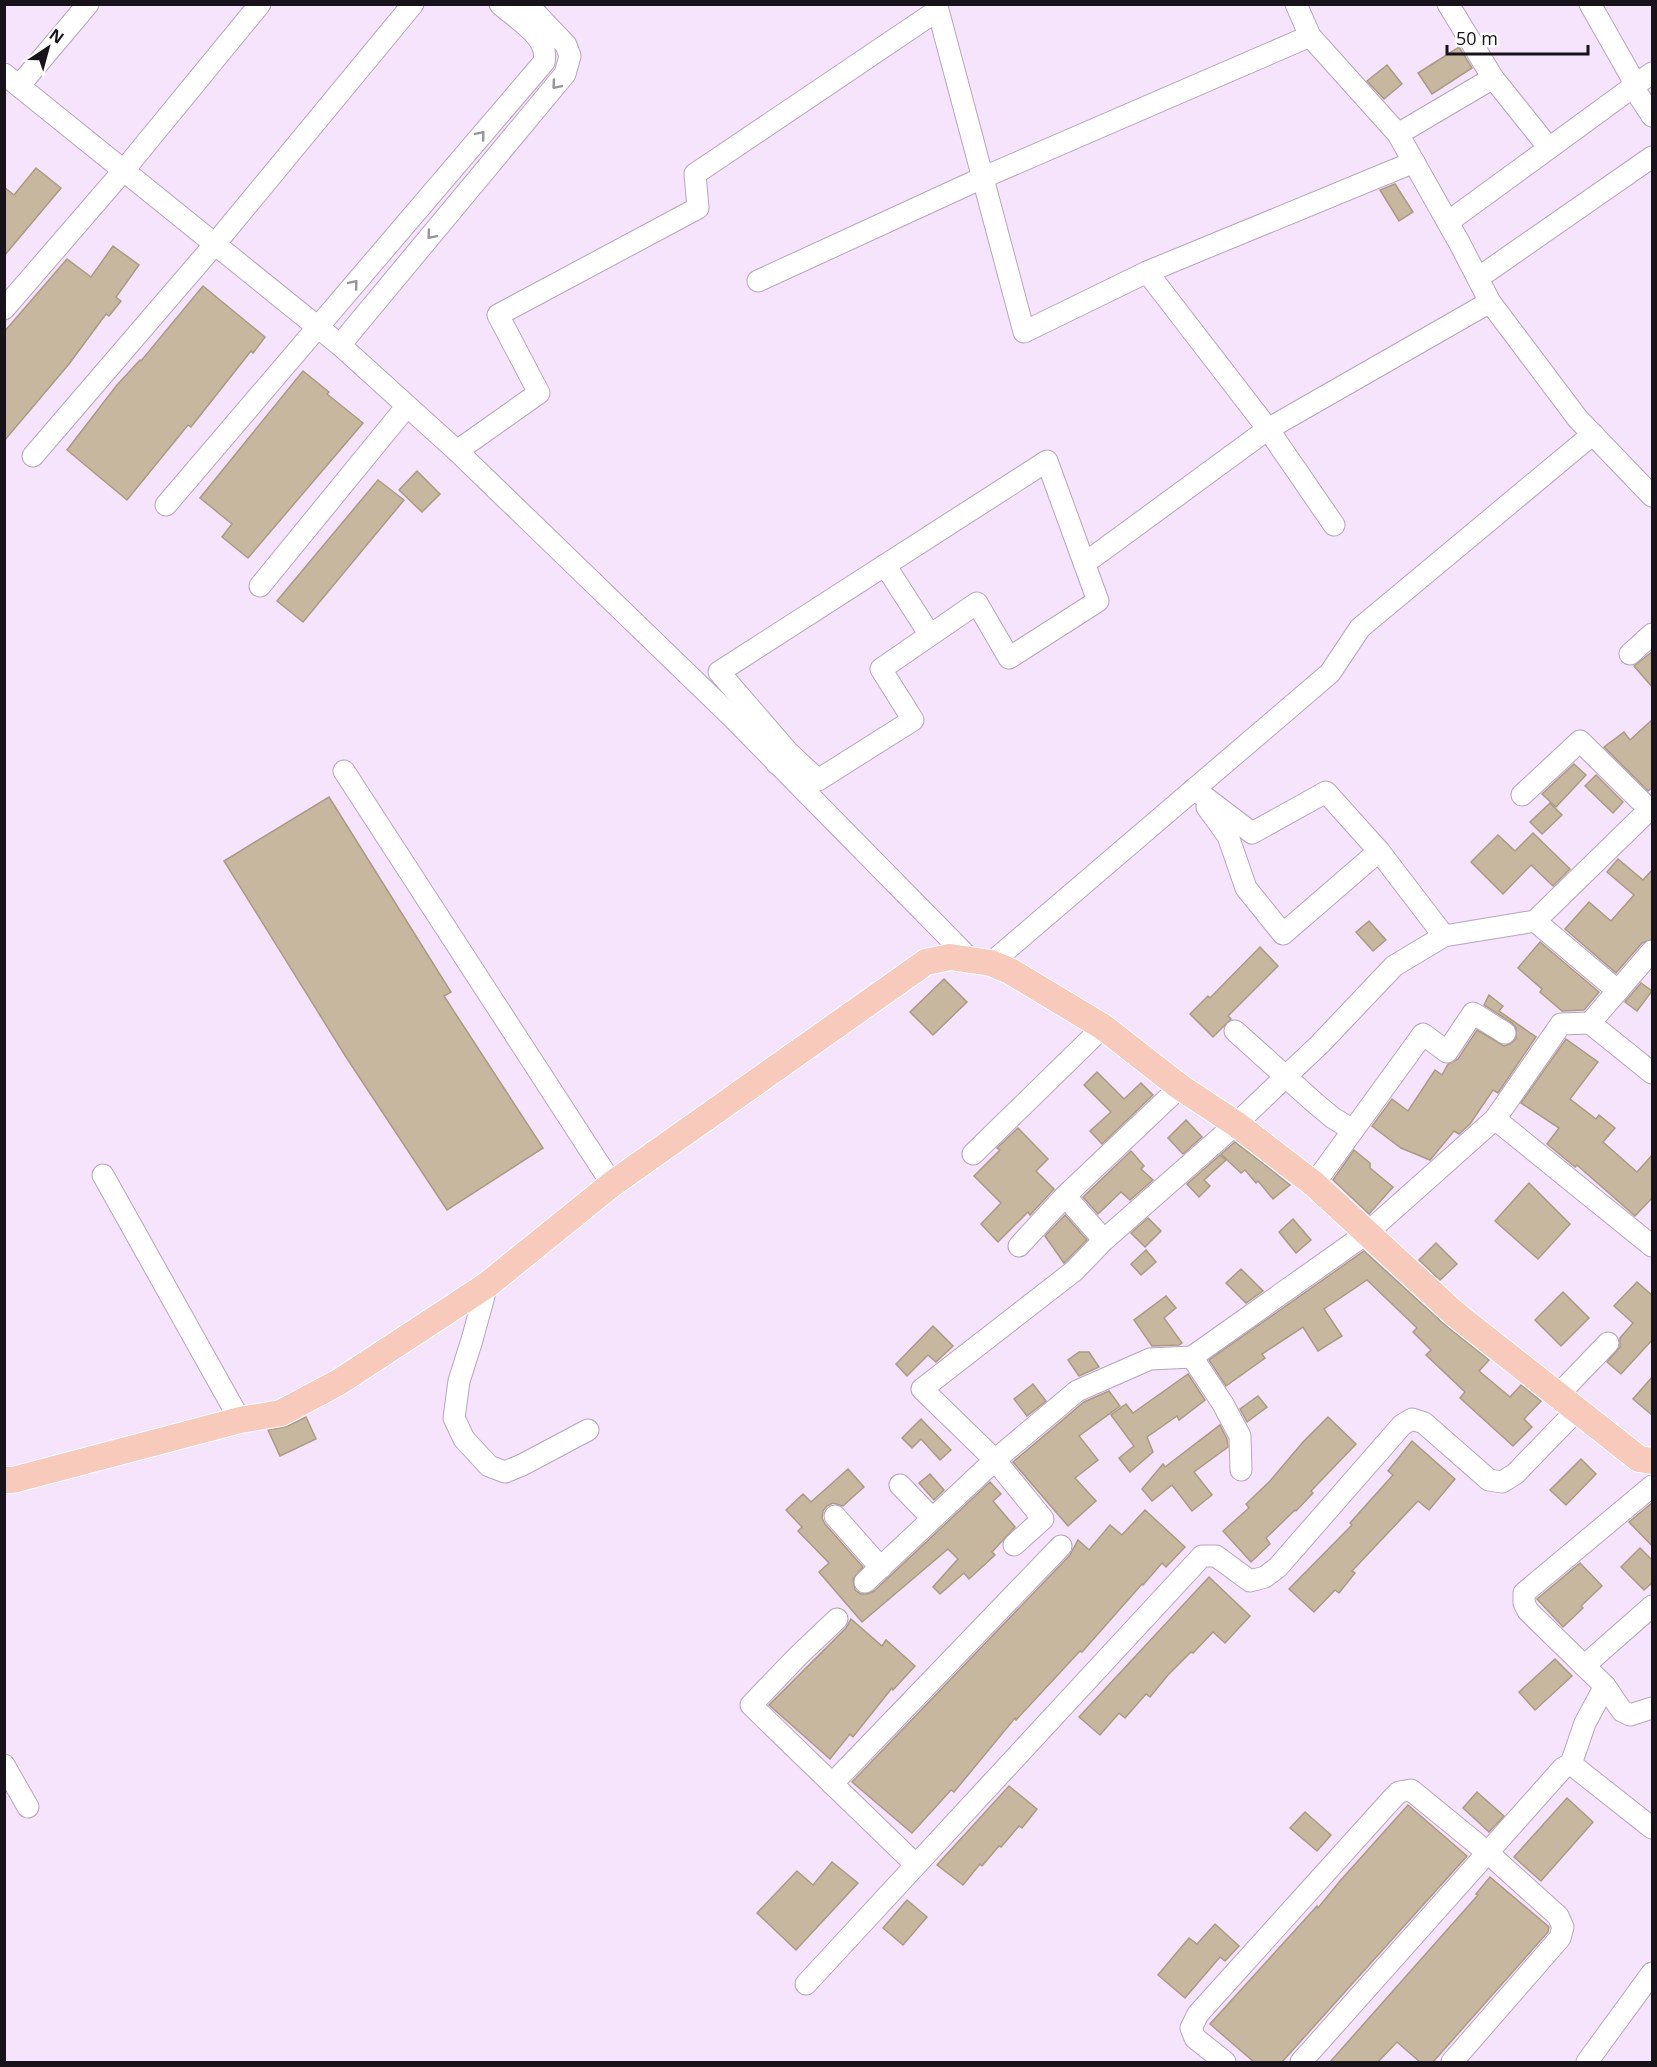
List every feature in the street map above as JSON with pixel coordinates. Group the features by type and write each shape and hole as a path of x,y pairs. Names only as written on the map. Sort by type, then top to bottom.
{"main road":[{"path":"4,1480 13,1480 240,1420 281,1413 339,1382 487,1285 612,1184 926,962 950,957 980,960 1010,971 1103,1027 1180,1087 1236,1124 1314,1184 1455,1314 1514,1359 1652,1472"}],"street":[{"path":"88,4 12,80 316,328 340,345 457,451 732,717 783,758 818,780 912,720 881,669 977,603 1009,658 1098,601 1047,461 719,672 783,758 980,960 1194,789 1330,673 1360,628 1593,434"},
{"path":"6,306 124,170 260,4"},
{"path":"33,456 215,244 413,4"},
{"path":"165,505 544,62 546,55 541,40 500,4"},
{"path":"340,345 565,74 570,56 566,45 527,4"},
{"path":"1296,4 1310,36 1398,134 1490,302 1578,419 1653,496"},
{"path":"1448,4 1493,78 1549,148"},
{"path":"1590,4 1632,78 1632,87 1653,116"},
{"path":"457,451 539,393 498,315 698,208 695,174 938,10 1024,332 1147,272 1414,162"},
{"path":"758,281 982,178 1310,36"},
{"path":"546,55 570,56"},
{"path":"1448,222 1653,73"},
{"path":"1398,134 1493,78"},
{"path":"1478,278 1653,157"},
{"path":"1147,272 1268,429 1334,525"},
{"path":"1092,558 1268,429 1490,302"},
{"path":"260,586 407,406"},
{"path":"885,565 930,635"},
{"path":"1630,654 1653,634"},
{"path":"1014,1545 1042,1519 995,1460 922,1389 1074,1271 1104,1240 1287,1076 1394,966 1444,936 1534,921 1652,810 1580,741 1522,795"},
{"path":"344,771 612,1184"},
{"path":"1194,789 1252,833 1326,792 1379,851 1444,936"},
{"path":"1194,789 1228,836 1246,888 1283,934 1379,851"},
{"path":"1534,921 1618,991"},
{"path":"1590,1023 1653,951"},
{"path":"1314,1184 1423,1034 1447,1052 1473,1013 1505,1033"},
{"path":"864,1582 995,1460 1077,1391 1150,1359 1192,1357 1367,1233 1495,1119 1562,1024 1590,1023 1652,1072"},
{"path":"973,1154 1103,1027"},
{"path":"1235,1031 1333,1118 1353,1130"},
{"path":"1019,1246 1065,1196 1180,1087"},
{"path":"1495,1119 1653,1246"},
{"path":"103,1175 240,1420"},
{"path":"1065,1196 1104,1240"},
{"path":"487,1285 459,1381 454,1418 464,1439 489,1466 505,1472 588,1430"},
{"path":"806,1984 1202,1556 1216,1556 1250,1581 1265,1577 1278,1567 1402,1425 1412,1419 1424,1423 1489,1480 1502,1482 1515,1474 1608,1343"},
{"path":"1192,1357 1223,1404 1239,1437 1241,1470"},
{"path":"1652,1472 1524,1593 1524,1603 1528,1611 1605,1686 1622,1711 1630,1715 1653,1708"},
{"path":"900,1485 932,1517"},
{"path":"835,1516 881,1568"},
{"path":"832,1784 1061,1546"},
{"path":"1584,1666 1653,1606"},
{"path":"837,1619 752,1705 915,1864"},
{"path":"1300,2062 1563,1768 1571,1764 1585,1723 1605,1686"},
{"path":"1571,1764 1653,1828"},
{"path":"4,1765 28,1807"},
{"path":"1225,2062 1195,2038 1191,2028 1198,2014 1399,1792 1410,1790 1488,1853 1557,1916 1563,1927 1560,1938 1452,2062"},
{"path":"1587,2062 1653,1973"}],"building":[{"path":"1459,47 1472,68 1432,94 1418,73"},
{"path":"1387,65 1402,84 1384,99 1367,81"},
{"path":"36,168 61,188 4,256 4,187 14,195"},
{"path":"1395,184 1413,212 1399,221 1380,190"},
{"path":"113,246 139,265 116,297 121,301 109,316 106,314 69,364 4,441 4,332 67,259 91,277"},
{"path":"203,286 265,337 253,353 251,351 191,427 188,425 127,500 67,450 117,385 141,361"},
{"path":"303,371 363,423 248,558 222,537 232,524 200,498"},
{"path":"417,471 440,494 422,512 399,490"},
{"path":"378,480 404,500 303,622 277,601"},
{"path":"1653,651 1653,688 1634,666"},
{"path":"1653,719 1653,787 1648,791 1604,747 1624,732 1630,740"},
{"path":"1574,764 1586,775 1556,807 1542,794"},
{"path":"1596,775 1623,802 1613,813 1585,786"},
{"path":"329,797 451,992 444,996 543,1148 447,1210 346,1057 224,861"},
{"path":"1550,803 1562,815 1542,834 1530,822"},
{"path":"1533,833 1570,869 1553,886 1531,865 1503,894 1471,862 1498,835 1515,851"},
{"path":"1618,859 1643,880 1653,869 1653,939 1642,943 1616,973 1565,929 1589,902 1611,921 1634,895 1607,872"},
{"path":"1369,921 1386,940 1373,951 1356,932"},
{"path":"1540,942 1599,992 1584,1010 1562,1011 1518,968"},
{"path":"1260,947 1278,966 1228,1016 1231,1019 1213,1037 1190,1014 1208,996 1210,998"},
{"path":"944,979 967,1002 933,1035 910,1012"},
{"path":"1641,983 1652,991 1637,1011 1625,1002"},
{"path":"1489,995 1503,1006 1499,1011 1536,1037 1498,1093 1493,1090 1470,1124 1459,1134 1454,1131 1430,1160 1401,1148 1372,1126 1392,1099 1408,1111 1435,1070 1442,1075 1448,1064 1458,1059 1477,1030 1504,1046 1516,1039 1516,1028 1512,1023 1484,1005"},
{"path":"1566,1039 1598,1062 1570,1099 1596,1119 1599,1115 1615,1128 1603,1142 1637,1172 1653,1154 1653,1197 1635,1216 1577,1165 1575,1167 1547,1144 1559,1128 1521,1103"},
{"path":"1097,1072 1124,1099 1141,1083 1153,1095 1102,1144 1090,1131 1111,1112 1084,1085"},
{"path":"1186,1120 1202,1137 1183,1154 1168,1138"},
{"path":"1018,1128 1048,1159 1036,1171 1054,1189 1030,1215 1028,1212 998,1242 981,1224 1001,1203 974,1176 1000,1150 997,1148"},
{"path":"1235,1142 1290,1185 1273,1199 1258,1181 1256,1183 1245,1170 1241,1173 1221,1154"},
{"path":"1354,1150 1370,1163 1370,1168 1393,1187 1369,1214 1333,1180"},
{"path":"1131,1151 1144,1166 1141,1169 1153,1180 1130,1200 1121,1192 1098,1214 1083,1197"},
{"path":"1220,1155 1226,1160 1204,1180 1210,1186 1199,1197 1187,1184"},
{"path":"1529,1183 1570,1224 1538,1259 1495,1221"},
{"path":"1065,1215 1087,1240 1064,1263 1045,1236"},
{"path":"1148,1218 1161,1231 1145,1247 1131,1233"},
{"path":"1293,1219 1311,1240 1296,1253 1279,1232"},
{"path":"1436,1243 1457,1264 1440,1280 1419,1260"},
{"path":"1146,1250 1156,1262 1141,1275 1131,1264"},
{"path":"1364,1251 1445,1325 1489,1360 1479,1371 1510,1397 1521,1385 1541,1401 1524,1419 1532,1427 1513,1446 1460,1398 1465,1392 1426,1355 1431,1350 1413,1332 1417,1328 1367,1280 1324,1309 1342,1336 1318,1351 1303,1327 1262,1354 1265,1358 1226,1386 1209,1360"},
{"path":"1241,1269 1263,1291 1246,1303 1226,1283"},
{"path":"1637,1282 1653,1296 1653,1339 1621,1374 1607,1362 1620,1347 1620,1338 1633,1323 1614,1306"},
{"path":"1563,1292 1589,1318 1561,1346 1535,1320"},
{"path":"1166,1296 1176,1308 1164,1318 1182,1343 1152,1346 1134,1320"},
{"path":"933,1326 953,1346 936,1362 928,1355 907,1376 896,1364"},
{"path":"1079,1352 1089,1352 1099,1367 1079,1376 1068,1360"},
{"path":"1188,1374 1205,1400 1179,1420 1177,1416 1147,1437 1153,1452 1130,1472 1119,1458 1134,1446 1111,1415 1126,1404 1133,1413"},
{"path":"1653,1376 1653,1416 1633,1399"},
{"path":"1033,1384 1046,1401 1027,1416 1014,1399"},
{"path":"1109,1391 1120,1406 1079,1436 1098,1460 1075,1478 1096,1501 1068,1526 1013,1462 1084,1402"},
{"path":"1258,1396 1267,1407 1247,1422 1240,1409"},
{"path":"306,1417 316,1439 280,1456 268,1430 288,1426"},
{"path":"1328,1417 1356,1444 1311,1491 1313,1493 1296,1511 1266,1538 1270,1544 1251,1562 1223,1531 1249,1508 1246,1504"},
{"path":"921,1419 951,1450 940,1460 921,1439 912,1448 902,1438"},
{"path":"1220,1425 1228,1447 1194,1472 1212,1495 1192,1511 1172,1485 1152,1501 1142,1489 1163,1464 1165,1467"},
{"path":"1412,1441 1455,1479 1429,1510 1418,1501 1352,1571 1355,1573 1339,1593 1335,1590 1314,1612 1289,1589 1352,1525 1350,1523 1393,1475 1388,1471"},
{"path":"1581,1459 1596,1474 1566,1505 1550,1490"},
{"path":"848,1469 864,1487 843,1506 833,1503 827,1506 822,1518 863,1567 853,1579 855,1590 861,1594 874,1591 990,1482 1001,1494 993,1501 1015,1527 992,1552 995,1555 969,1579 964,1573 940,1594 933,1587 958,1559 948,1549 862,1622 819,1572 829,1563 798,1531 802,1527 786,1510 803,1494 811,1502"},
{"path":"930,1474 944,1490 934,1500 919,1483"},
{"path":"1653,1502 1653,1547 1629,1522"},
{"path":"1145,1510 1185,1547 1166,1567 1162,1563 1082,1652 1080,1651 1016,1720 1015,1718 954,1792 951,1790 912,1833 852,1782 1070,1555 1078,1540 1089,1550 1110,1525 1122,1535"},
{"path":"1640,1548 1653,1561 1653,1582 1644,1590 1621,1567"},
{"path":"1580,1563 1602,1586 1563,1627 1537,1599"},
{"path":"1209,1577 1250,1616 1225,1643 1213,1632 1168,1675 1150,1697 1146,1694 1125,1718 1119,1713 1100,1735 1079,1717"},
{"path":"851,1619 882,1646 886,1640 915,1666 893,1690 892,1688 853,1737 850,1734 830,1759 769,1705 846,1628"},
{"path":"1555,1659 1572,1676 1535,1710 1519,1692"},
{"path":"1009,1786 1037,1809 1022,1828 1019,1826 982,1866 980,1864 963,1885 937,1865"},
{"path":"1477,1792 1504,1816 1489,1832 1463,1808"},
{"path":"1567,1798 1593,1822 1541,1881 1514,1857"},
{"path":"1408,1805 1467,1856 1282,2062 1254,2062 1210,2024 1317,1906 1318,1908"},
{"path":"1305,1812 1331,1835 1317,1851 1290,1828"},
{"path":"832,1862 858,1883 796,1950 757,1913 797,1871 813,1885"},
{"path":"1490,1877 1549,1927 1548,1932 1433,2062 1420,2062 1397,2042 1378,2062 1330,2062 1478,1895 1476,1894"},
{"path":"907,1900 927,1917 903,1945 883,1928"},
{"path":"1215,1924 1239,1946 1225,1961 1220,1957 1185,1998 1158,1975 1189,1938 1197,1944"}]}
